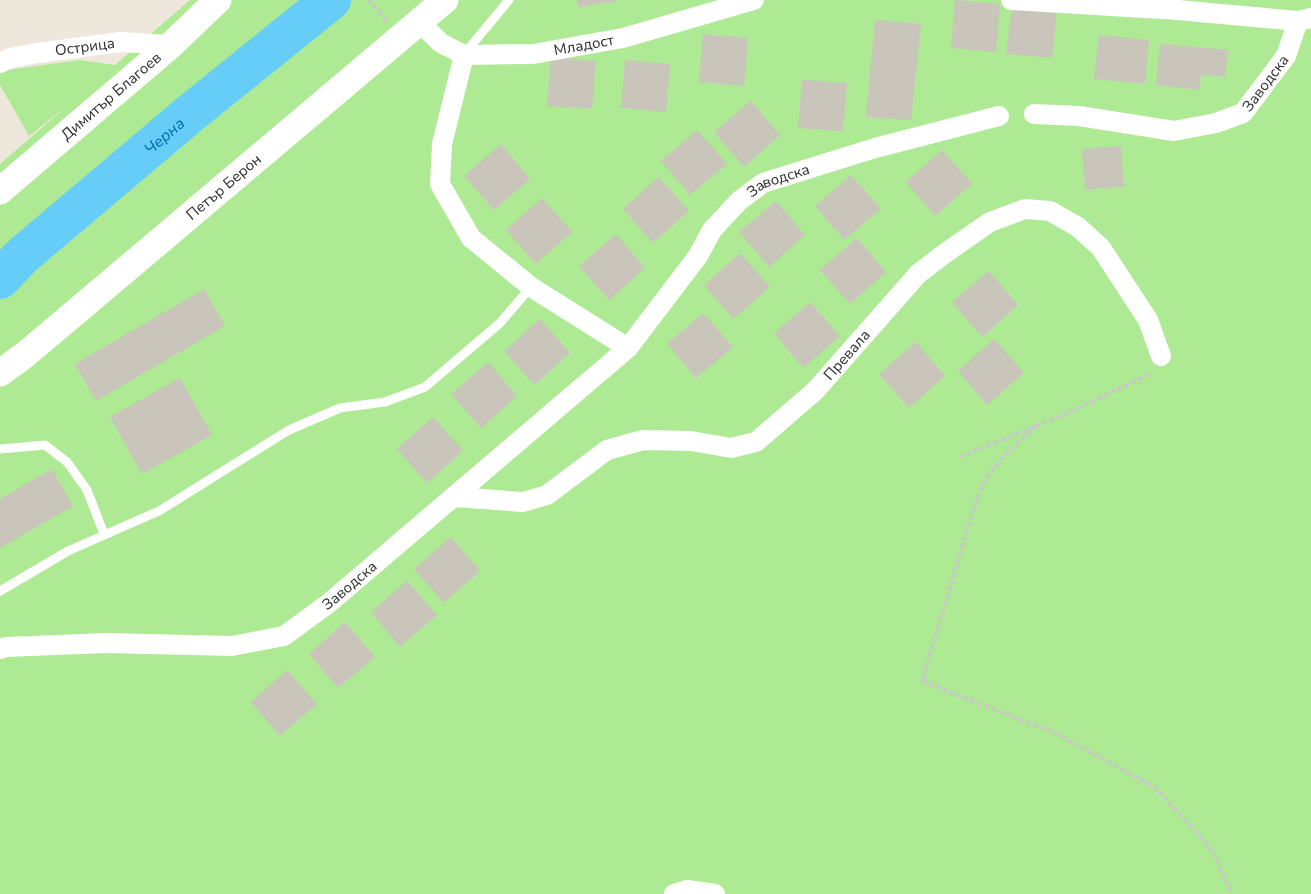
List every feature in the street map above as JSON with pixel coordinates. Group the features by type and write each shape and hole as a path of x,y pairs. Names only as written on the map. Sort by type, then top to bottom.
{"main road":[{"name":"Димитър Благоев","path":"0,191 171,45 218,0"},
{"name":"Петър Берон","path":"0,374 446,0"}],"street":[{"name":"Младост","path":"464,55 533,54 623,38 754,0"},
{"path":"1011,0 1304,20"},
{"name":"Заводска","path":"1034,114 1079,116 1174,131 1216,123 1243,113 1286,56 1304,20"},
{"path":"419,22 441,43 464,55 442,144 440,184 471,238 531,287 628,348"},
{"name":"Острица","path":"0,63 10,58 37,53 121,42 171,45"},
{"name":"Заводска","path":"0,649 106,643 232,646 284,636 328,603 628,348 698,256 712,230 739,201 763,183 875,148 999,116"},
{"name":"Превала","path":"454,497 523,502 548,495 607,450 644,440 692,441 731,447 756,442 815,391 918,274 990,222 1025,208 1050,211 1078,227 1101,248 1148,321 1161,356"},
{"path":"674,894 687,890 715,894"}],"lane":[{"path":"464,55 509,0"},
{"path":"0,591 68,551 159,511 290,430 340,408 386,402 425,387 500,323 531,287"},
{"path":"0,449 45,445 67,462 87,490 104,534"}],"path":[{"path":"369,0 383,15"},
{"path":"959,457 1064,415 1153,372 1161,356"},
{"path":"1036,426 986,478 973,510 922,681 1055,733 1156,788 1212,850 1232,894"}],"green space":[{"path":"190,0 1311,0 1311,894 0,894 0,164 68,105 29,136 0,85 0,71 80,60 115,65"}],"building":[{"path":"577,0 617,0 617,1 578,7"},
{"path":"955,0 1000,4 996,52 951,48"},
{"path":"1012,5 1057,9 1052,58 1006,54"},
{"path":"875,20 921,24 911,120 866,117"},
{"path":"703,34 748,38 744,86 699,82"},
{"path":"1099,35 1149,40 1145,84 1094,79"},
{"path":"1160,44 1228,50 1225,77 1201,75 1200,90 1156,85"},
{"path":"551,57 596,61 592,109 547,106"},
{"path":"625,60 670,64 666,112 621,108"},
{"path":"802,80 847,83 843,131 798,128"},
{"path":"751,101 780,135 744,167 714,132"},
{"path":"697,130 727,164 690,195 661,161"},
{"path":"501,144 530,179 494,210 464,176"},
{"path":"1121,146 1124,187 1085,190 1082,149"},
{"path":"942,150 972,184 935,216 906,182"},
{"path":"851,175 881,209 844,240 815,206"},
{"path":"659,177 689,211 653,243 623,209"},
{"path":"542,198 572,232 536,264 506,230"},
{"path":"776,201 805,235 769,267 739,232"},
{"path":"616,234 645,268 609,300 579,266"},
{"path":"857,238 886,272 850,304 820,270"},
{"path":"740,253 770,287 733,319 704,285"},
{"path":"989,271 1018,305 982,337 952,302"},
{"path":"204,289 225,326 96,401 75,364"},
{"path":"810,302 840,336 803,368 774,333"},
{"path":"703,313 733,347 696,378 667,344"},
{"path":"540,319 570,353 534,385 504,351"},
{"path":"994,339 1024,373 987,405 958,371"},
{"path":"916,342 945,376 909,408 879,374"},
{"path":"488,362 517,396 481,428 451,394"},
{"path":"180,378 212,435 142,474 110,417"},
{"path":"433,417 463,451 427,483 397,449"},
{"path":"52,469 73,506 0,548 0,499"},
{"path":"451,537 480,571 444,603 414,569"},
{"path":"407,581 437,615 400,647 371,612"},
{"path":"345,622 375,657 338,688 309,654"},
{"path":"287,670 317,704 280,736 251,702"}],"waterway":[{"name":"Черна","path":"0,279 23,255 192,112 331,0"}]}
